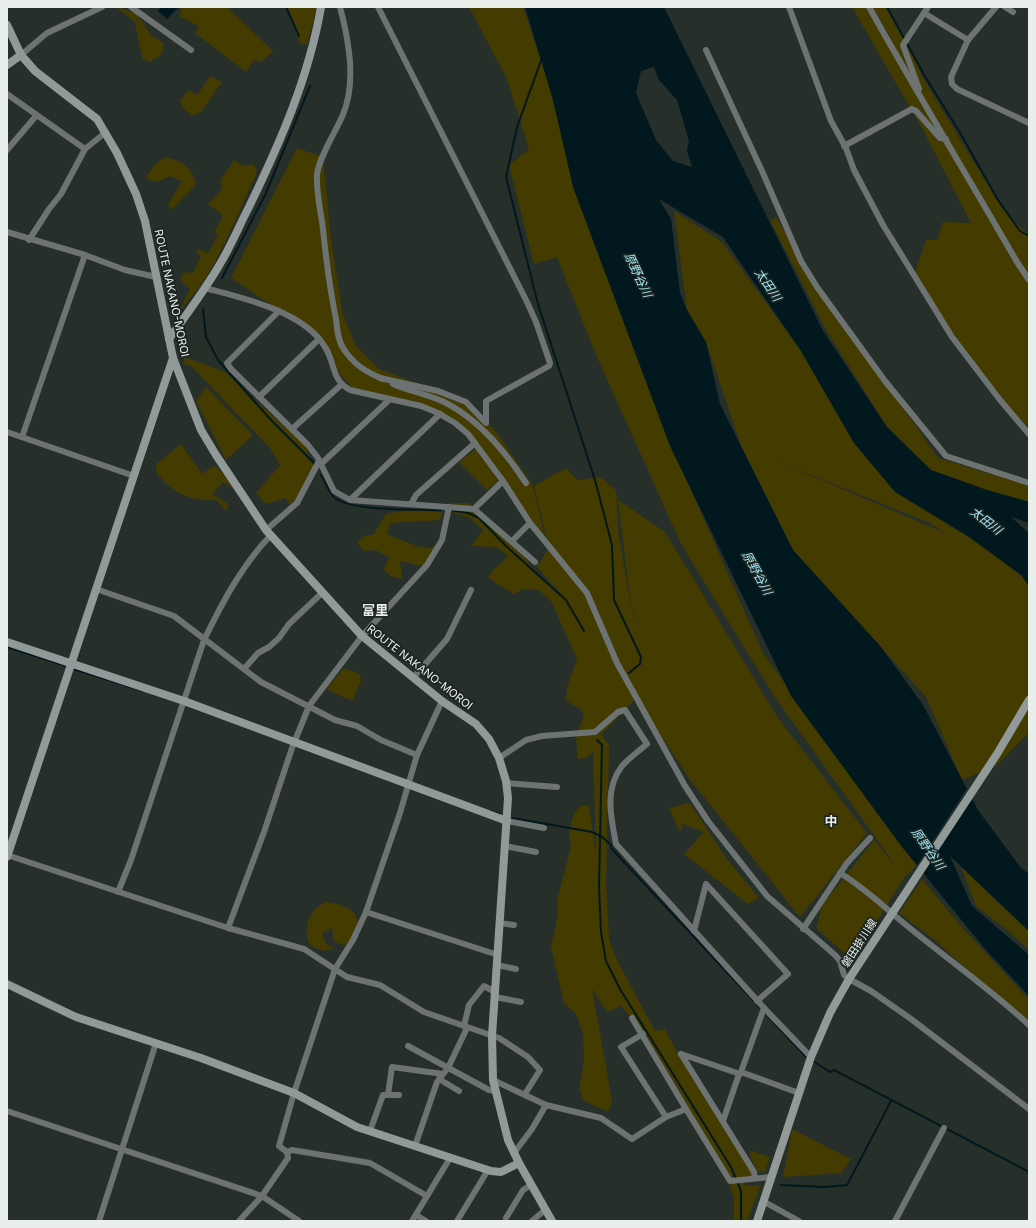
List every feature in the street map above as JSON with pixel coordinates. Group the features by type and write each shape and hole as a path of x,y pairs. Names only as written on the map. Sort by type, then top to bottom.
{"street":[{"path":"7,65 47,33 102,7"},
{"path":"131,7 191,50"},
{"path":"169,339 206,288 221,263 284,131 302,80 318,24 321,7"},
{"path":"340,7 350,68 348,99 317,174 323,238 333,306 343,347 359,367 380,378 441,401 465,413 488,436 526,483"},
{"path":"378,7 527,302 550,363 549,366 486,401 486,423 466,402 438,391 380,378"},
{"path":"789,7 831,121 854,170 883,225 952,337 1000,400 1029,434"},
{"path":"870,7 922,101 1029,280"},
{"path":"922,101 903,45 928,7"},
{"path":"996,7 968,40 951,77 952,84 957,89 1029,123"},
{"path":"1005,7 1013,12"},
{"path":"924,13 968,40"},
{"name":"ROUTE NAKANO-MOROI","path":"7,25 21,55 35,71 97,119 117,153 136,194 145,221 173,358 201,430 269,533 362,636 442,701 476,724 489,739 499,758 506,783 507,821 492,1036 493,1080 508,1140 519,1163 552,1221"},
{"path":"706,50 762,171 801,261 817,287 885,381 946,456 1029,483"},
{"path":"7,94 36,116 85,149"},
{"path":"844,146 912,109 916,111 940,138 946,139"},
{"path":"7,150 36,116"},
{"path":"29,240 48,209 61,194 85,149 106,132"},
{"path":"7,232 22,236 29,240 85,255 124,270 156,277"},
{"path":"22,437 85,255"},
{"path":"206,288 256,301 279,311 301,324 319,339 325,347 334,373 340,384 350,390 420,406 440,414 455,423 468,434 503,481 530,522 587,593 617,663 685,786 708,821 767,896 835,955 840,961 844,975 851,975 1029,1109"},
{"path":"279,311 227,363 308,445 320,463 334,491 350,500 411,504 448,509 474,508 503,481"},
{"path":"259,397 319,339"},
{"path":"173,358 7,856 228,928 304,949 347,977 380,985 408,1004 424,1012 499,1038 528,1057 540,1070 525,1094"},
{"path":"292,429 340,384"},
{"path":"118,892 131,860 204,640 219,607 254,552 269,533 297,503 320,463 389,400"},
{"path":"350,500 440,414"},
{"path":"7,432 134,476"},
{"path":"411,504 416,495 475,443"},
{"path":"474,508 535,562"},
{"path":"228,928 309,706 362,636 427,565 442,540 448,509"},
{"path":"512,541 530,522"},
{"path":"96,589 174,616 261,682 335,720 357,726 381,740 416,755"},
{"path":"413,678 447,639 471,590"},
{"path":"244,669 258,653 269,647 279,638 289,624 323,592"},
{"path":"7,642 184,701 507,821 544,828"},
{"path":"239,1221 262,1196 288,1158 287,1152 279,1146 294,1093 335,969 353,940 366,912 409,784 416,755 442,701"},
{"name":"磐田掛川線","path":"757,1221 811,1058 830,1013 851,975 997,754 1027,705"},
{"path":"499,758 526,740 542,736 595,732 618,712 625,710 648,744 622,767 612,786 610,813 616,844 757,1001 811,1058"},
{"path":"506,783 557,787"},
{"path":"804,929 840,873 863,844 870,838"},
{"path":"505,846 536,852"},
{"path":"840,873 857,883 900,920 1005,1003 1029,1025"},
{"path":"694,931 706,884 788,974 757,1001"},
{"path":"366,912 498,955"},
{"path":"500,923 514,925"},
{"path":"497,965 516,969"},
{"path":"7,984 76,1017 201,1058 294,1093 347,1122 370,1131 488,1170 501,1172 519,1163"},
{"path":"415,1146 434,1091 441,1076 448,1068 466,1027 469,1005 484,986 495,994 521,1002"},
{"path":"722,1121 764,1008"},
{"path":"632,1018 730,1181 771,1177"},
{"path":"643,1034 621,1047 666,1117"},
{"path":"98,1221 156,1043"},
{"path":"408,1046 489,1090 496,1091"},
{"path":"755,1178 754,1172 681,1054 799,1093"},
{"path":"388,1095 392,1067 441,1076 459,1091"},
{"path":"493,1080 546,1105 601,1118 632,1139 666,1117 686,1109"},
{"path":"370,1131 383,1095 399,1095"},
{"path":"514,1152 532,1129 546,1105"},
{"path":"7,1111 262,1196 299,1221"},
{"path":"895,1221 944,1128"},
{"path":"287,1152 292,1150 370,1163 427,1196"},
{"path":"412,1221 450,1158"},
{"path":"457,1221 488,1170"},
{"path":"506,1218 523,1190 531,1185"},
{"path":"763,1201 799,1221"},
{"path":"532,1221 545,1210"},
{"path":"416,1215 426,1221"}],"shaded area":[{"path":"116,7 136,13 152,36 164,43 162,54 150,62 142,58 135,22"},
{"path":"181,7 227,7 273,51 261,62 254,60 246,72 195,33 199,26 180,17"},
{"path":"287,7 317,7 307,45 300,43"},
{"path":"469,7 523,7 546,75 581,208 675,454 763,653 917,865 904,878 852,960 816,928 823,904 874,840 898,869 774,696 681,544 596,355 557,257 534,264 509,165 529,149 507,79"},
{"path":"852,7 868,7 891,43 892,40 872,7 885,7 916,60 921,75 1003,210 1029,235 1029,427 1012,411 981,375 953,336 914,276 926,240 937,240 943,222 971,223 923,130"},
{"path":"210,76 222,82 201,112 192,116 184,109 180,100 189,90 197,95"},
{"path":"297,148 323,157 331,240 343,315 356,346 379,369 466,402 497,433 532,484 547,544 483,453 457,425 421,407 355,392 332,364 325,347 310,331 231,278"},
{"path":"166,157 186,166 195,179 196,185 174,207 173,210 168,205 182,181 170,176 158,181 152,181 145,178 156,163"},
{"path":"234,160 244,166 254,164 257,173 224,246 205,279 179,312 190,289 180,280 184,272 193,273 201,256 196,252 198,249 208,253 218,235 214,233 223,215 208,204 221,190 222,184 220,181"},
{"path":"674,211 722,242 801,351 854,443 969,537 1021,575 1029,586 1029,732 996,766 962,780 926,697 793,550 741,446 706,342 687,310","holes":["774,460 930,523 944,532"]},
{"path":"777,218 807,271 938,458 1029,486 1029,502 987,490 931,470 887,427 825,328 770,220"},
{"path":"185,357 225,372 305,445 315,470 297,498 290,505 285,498 266,504 256,493 280,465 270,448 191,366 183,364"},
{"path":"206,387 253,435 226,460 196,401"},
{"path":"181,444 202,474 215,465 234,487 235,490 223,482 213,494 229,505 226,511 216,500 198,499 183,495 170,487 157,474 156,464"},
{"path":"475,449 499,480 487,490 459,462"},
{"path":"566,468 577,480 600,477 616,490 619,536 631,607 641,629 631,606 618,500 665,532 778,718 867,833 800,917 691,781 636,698 602,734 609,746 606,882 609,940 619,964 655,1031 665,1029 681,1059 754,1175 742,1178 745,1186 761,1185 747,1221 734,1221 734,1200 728,1178 635,1022 621,1006 607,1012 592,989 612,1100 608,1112 584,1101 579,1089 584,1060 583,1034 576,1014 564,1003 551,947 557,919 558,896 571,847 569,832 574,813 580,806 589,806 596,855 593,752 586,758 578,759 576,737 584,716 580,709 566,701 567,687 577,659 551,601 537,589 521,590 514,594 488,578 492,571 508,556 497,547 471,546 483,530 470,518 448,511 450,503 469,503 512,541 537,574 568,602 537,567 549,547 534,486"},
{"path":"414,509 443,513 440,520 390,523 387,534 419,547 434,548 432,557 422,566 400,561 402,579 390,576 384,569 389,557 375,550 364,551 357,543 366,535 373,535 386,514"},
{"path":"344,668 360,674 361,681 352,701 326,689"},
{"path":"690,803 726,858 759,898 748,904 684,854 704,832 683,824 680,832 669,808"},
{"path":"961,867 1029,932 1029,950 1007,930 976,906"},
{"path":"922,879 960,925 1029,1000 1029,1025 932,938 899,913"},
{"path":"327,902 346,907 351,910 358,920 358,926 356,934 345,945 334,942 332,928 322,933 326,944 334,948 323,951 310,945 307,926 309,919 316,909"},
{"path":"792,1129 851,1159 841,1173 783,1177"},
{"path":"751,1151 770,1157 765,1172 757,1171 749,1154"}],"water":[{"path":"161,7 179,7 167,19 158,11"},
{"path":"525,7 664,7 823,331 887,427 931,470 987,490 1029,502 1029,523 1011,517 1029,533 1029,586 1021,575 969,537 895,492 854,443 801,351 723,237 659,199 671,219 680,293 687,310 706,342 720,404 793,550 881,647 923,705 978,810 1021,868 1029,874 1029,931 950,856 972,906 1029,955 1029,996 985,949 902,847 791,696 670,446 573,187 553,100","holes":["654,67 659,80 677,100 689,141 687,150 692,167 673,161 656,140 636,93 641,71"]}],"pier":[{"path":"968,787 973,797 922,875 916,867"}],"waterway":[{"path":"286,7 299,36"},
{"path":"887,7 924,75 959,131 998,200 1020,231 1029,236"},
{"path":"542,58 517,127 506,177 538,304 595,480 612,545 614,600 641,657 640,664 629,673"},
{"path":"222,278 266,193 310,86"},
{"path":"203,309 206,337 218,360 270,419 315,464"},
{"path":"321,475 333,496 340,501 352,505 384,509 441,510"},
{"path":"449,510 468,513 479,518 506,546 566,600 584,631"},
{"path":"7,647 69,667"},
{"path":"73,669 143,691"},
{"path":"597,740 602,745 599,887 601,932 606,961 620,989 731,1167 741,1191 741,1221"},
{"path":"491,811 500,814"},
{"path":"513,818 592,832 601,836 611,845 611,848 807,1058"},
{"path":"813,1061 830,1072 834,1070 1029,1172"},
{"path":"781,1185 824,1187 847,1185 891,1101"}],"district":[{"name":"富里","path":"375,610"},
{"name":"中","path":"831,821"}],"water label":[{"name":"原野谷川","path":"638,275"},
{"name":"太田川","path":"768,285"},
{"name":"太田川","path":"986,521"},
{"name":"原野谷川","path":"757,573"},
{"name":"原野谷川","path":"928,849"}]}
